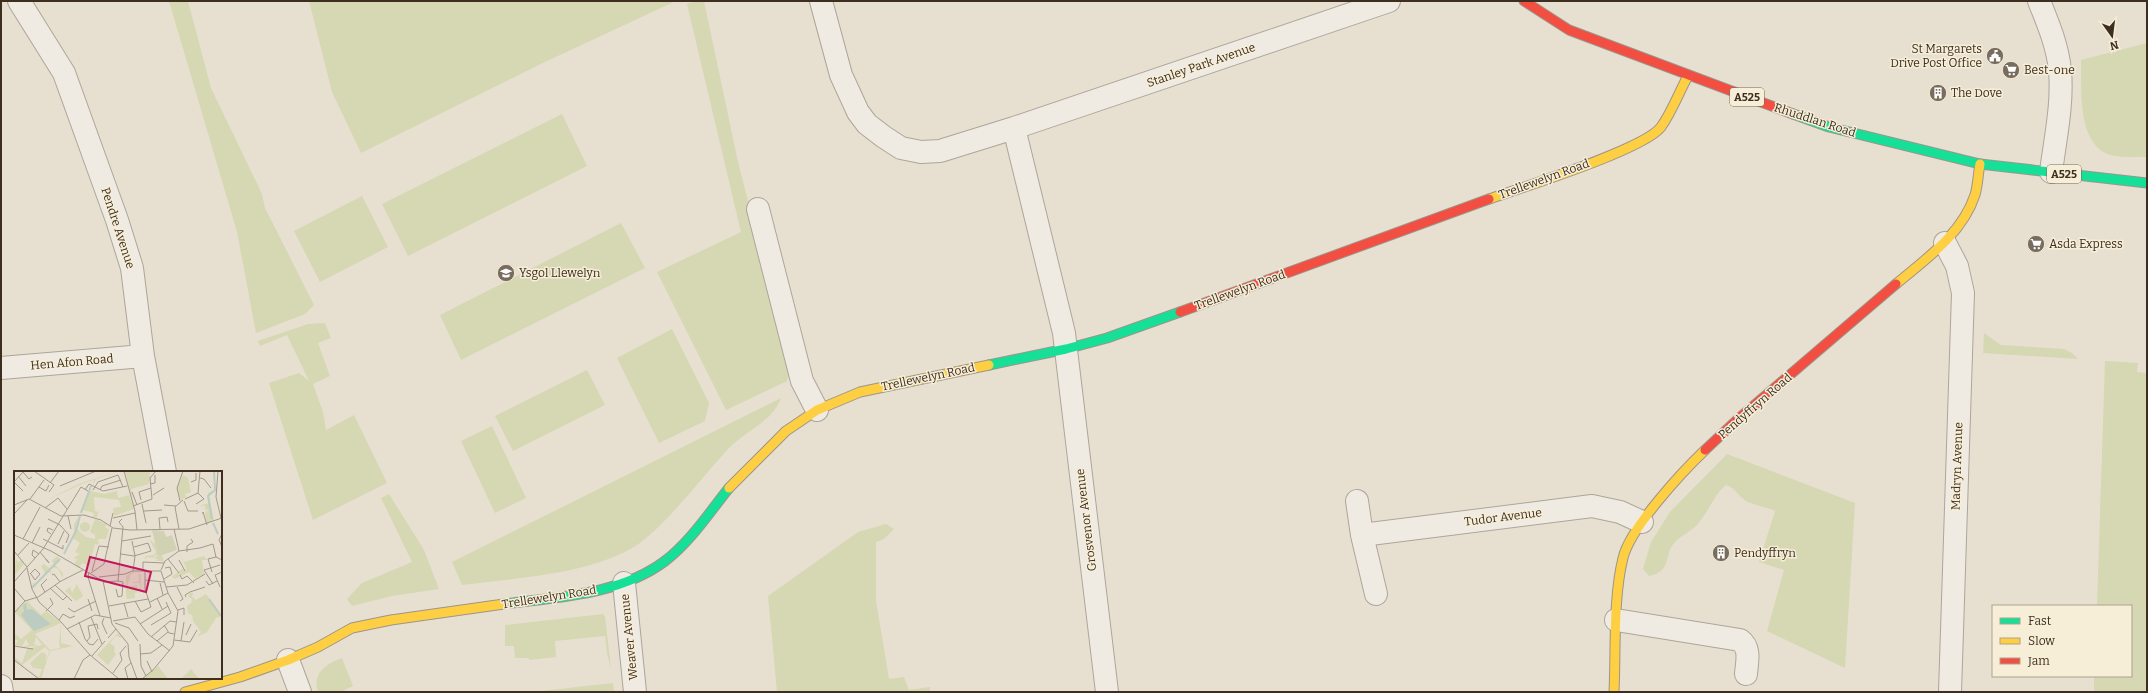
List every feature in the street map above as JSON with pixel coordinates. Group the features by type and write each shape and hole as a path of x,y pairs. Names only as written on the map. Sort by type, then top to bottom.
{"street":[{"name":"Pendre Avenue","path":"19,1 64,73 117,220 132,268 143,356 165,471"},
{"name":"Stanley Park Avenue","path":"821,1 841,75 851,99 867,124 901,148 921,152 940,151 1014,128 1389,1"},
{"name":"Rhuddlan Road","path":"1524,1 1569,30 1688,76 1829,127 1980,164"},
{"path":"2039,1 2051,30 2060,71 2059,106 2051,172"},
{"name":"Trellewelyn Road","path":"222,678 288,660 318,647 352,628 390,620 587,593 624,583 652,571 665,561 693,534 731,484 786,431 817,410 838,400 872,388 1066,349 1107,338 1625,150 1650,137 1661,128 1688,76"},
{"name":"Grosvenor Avenue","path":"1014,128 1066,349 1107,692"},
{"name":"A525","path":"1980,164 2147,183"},
{"name":"Pendyffryn Road","path":"1614,692 1618,590 1623,557 1642,522 1690,465 1737,420 1945,243 1966,215 1975,194 1980,164"},
{"path":"758,209 802,381 817,410"},
{"name":"Madryn Avenue","path":"1945,243 1958,266 1963,293 1950,692"},
{"name":"Hen Afon Road","path":"1,368 143,356"},
{"path":"1357,501 1362,535 1376,594"},
{"name":"Tudor Avenue","path":"1362,535 1592,506 1620,512 1642,522"},
{"name":"Weaver Avenue","path":"624,583 635,692"},
{"path":"1616,620 1740,640 1747,650 1746,674"},
{"path":"288,660 300,692"},
{"name":"Trellewelyn Road","path":"185,692 220,679"},
{"path":"1,686 2,692"}],"green space":[{"path":"169,1 188,1 211,88 262,194 265,208 314,305 305,314 256,333 237,232"},
{"path":"309,1 676,1 545,62 361,153 332,92"},
{"path":"695,1 704,1 738,162 791,368 787,381 726,410 657,272 741,232 687,4"},
{"path":"2147,43 2147,157 2123,157 2110,155 2099,149 2091,139 2086,127 2083,114 2081,60"},
{"path":"562,114 587,166 408,256 382,204"},
{"path":"362,196 388,247 320,282 294,231"},
{"path":"621,223 645,268 461,360 440,315"},
{"path":"325,323 331,338 318,343 330,376 313,384 323,412 326,430 354,415 387,483 313,520 269,383 299,373 309,381 287,335 260,346 258,341 308,324"},
{"path":"672,329 709,403 705,421 659,443 617,358"},
{"path":"1984,333 2001,345 2064,349 2072,353 2078,359 1983,353"},
{"path":"2105,361 2138,363 2137,372 2147,373 2147,692 2094,692 2094,677 2132,677 2132,605 2097,605"},
{"path":"587,370 605,405 513,451 495,416"},
{"path":"781,398 772,413 729,448 657,529 627,551 606,560 583,567 532,577 462,585 452,562"},
{"path":"492,426 526,498 495,513 461,441"},
{"path":"1727,454 1855,503 1845,668 1767,631 1784,570 1759,562 1775,511 1748,502 1729,486 1726,485 1722,488 1697,525 1675,542 1671,547 1665,566 1662,570 1657,574 1649,576 1643,569 1651,542 1670,512"},
{"path":"389,494 424,550 439,589 392,596 352,606 347,599 362,583 412,562 381,498"},
{"path":"886,524 894,529 884,539 876,542 876,601 889,679 904,677 909,690 930,687 930,692 777,692 768,596 858,532"},
{"path":"603,614 605,616 611,669 605,636 555,641 556,657 530,660 528,658 515,658 514,646 505,646 505,625"},
{"path":"342,658 353,686 341,692 318,692 317,680 319,674 326,666"},
{"path":"613,683 614,692 532,692"}],"traffic: fast":[{"path":"1793,114 1829,127 1980,164 2147,183"},
{"path":"989,365 1066,349 1107,338 1180,312"},
{"path":"504,604 588,593 628,581 647,572 665,561 683,545 729,488"}],"traffic: slow":[{"path":"1489,199 1608,157 1650,136 1661,127 1665,121 1688,76"},
{"path":"1896,284 1942,245 1961,222 1975,195 1980,164"},
{"path":"729,488 786,431 817,410 860,392 989,365"},
{"path":"1614,692 1616,607 1623,558 1628,546 1646,516 1683,472 1705,450"},
{"path":"185,692 240,677 288,660 318,647 352,628 391,620 504,604"}],"traffic: jam":[{"path":"1524,1 1569,30 1793,114"},
{"path":"1180,312 1489,199"},
{"path":"1705,450 1737,420 1896,284"}],"place":[{"name":"St Margarets Drive Post Office","path":"1995,56"},
{"name":"Best-one","path":"2011,70"},
{"name":"The Dove","path":"1938,93"},
{"name":"Asda Express","path":"2036,244"},
{"name":"Ysgol Llewelyn","path":"506,273"},
{"name":"Pendyffryn","path":"1721,553"}]}
